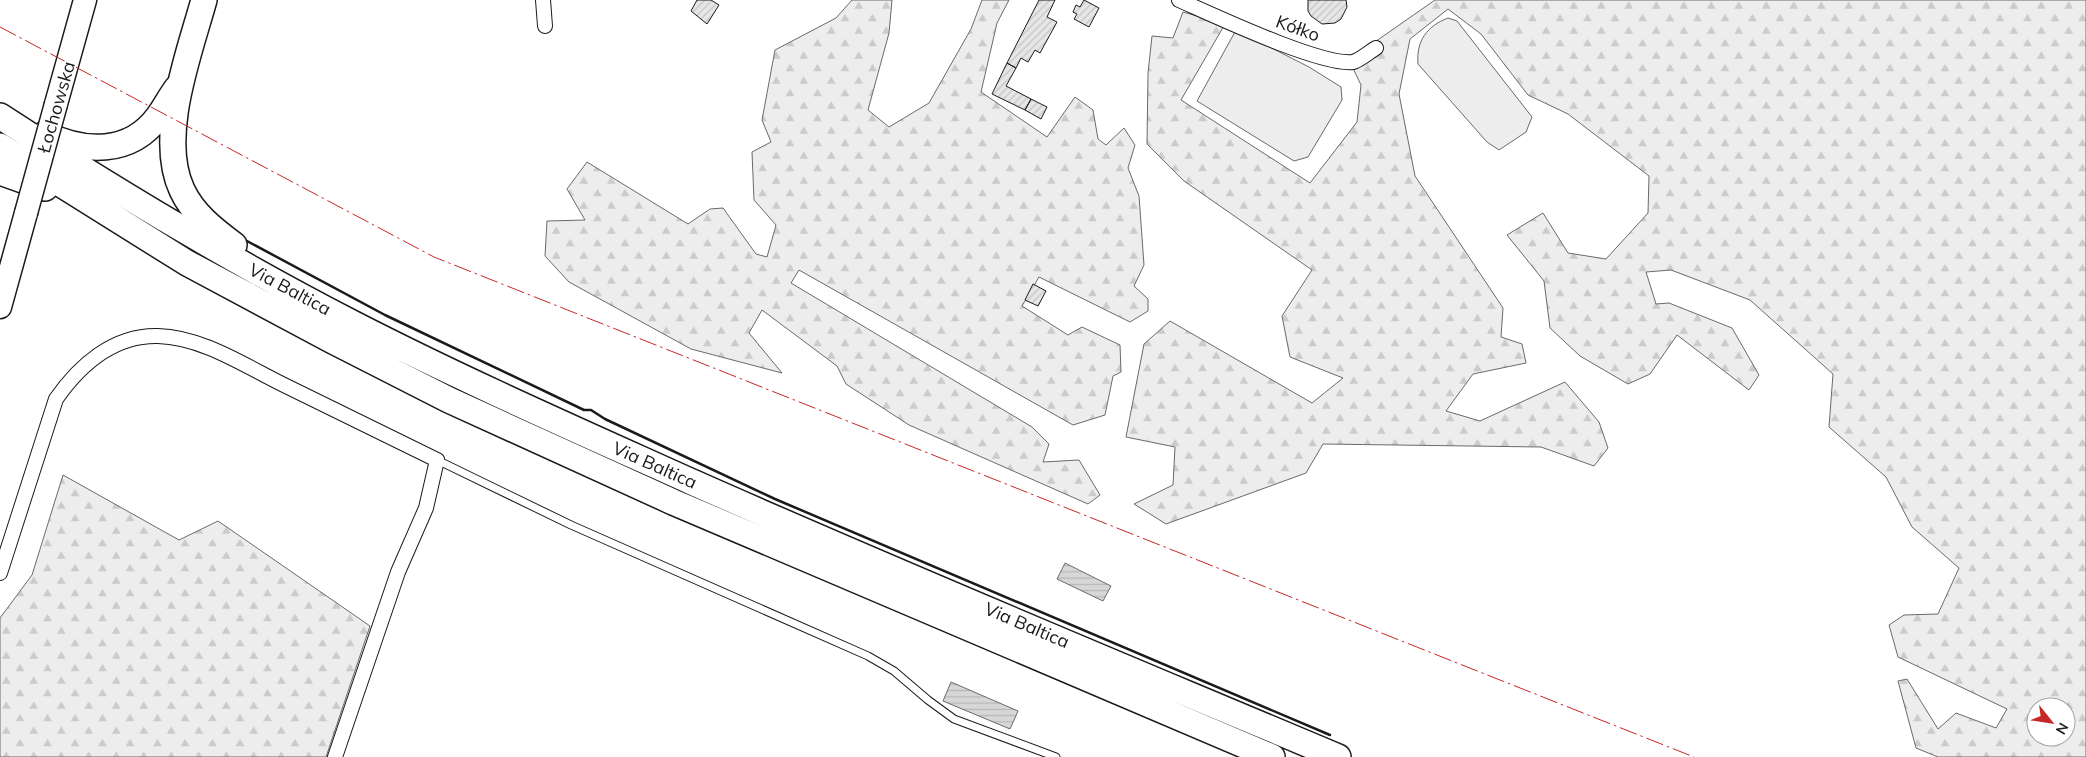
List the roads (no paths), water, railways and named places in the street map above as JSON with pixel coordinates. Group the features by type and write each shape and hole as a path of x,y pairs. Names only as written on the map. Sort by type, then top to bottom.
{"highway":[{"path":"204,0 182,79 172,156 176,175 183,192 212,229 291,290"},
{"path":"0,115 63,143 98,148 117,146 132,140 146,130 157,118 182,79"},
{"name":"Via Baltica","path":"0,115 134,202 291,290 376,335 546,417 804,531 1338,757"},
{"name":"Via Baltica","path":"0,146 187,263 330,340 526,436 760,540 1272,757"},
{"path":"0,172 40,186 118,221"}],"main road":[{"name":"Łochowska","path":"0,307 85,0"}],"street":[{"path":"543,0 545,26"},
{"name":"Kółko","path":"1179,0 1289,46 1338,62 1355,61 1376,48"},
{"path":"0,573 56,399 72,376 93,356 128,341 157,336 202,345 437,460 426,508 398,572 335,757"}],"lane":[{"path":"437,460 571,525 868,656 894,671 954,719 1056,757"}]}
